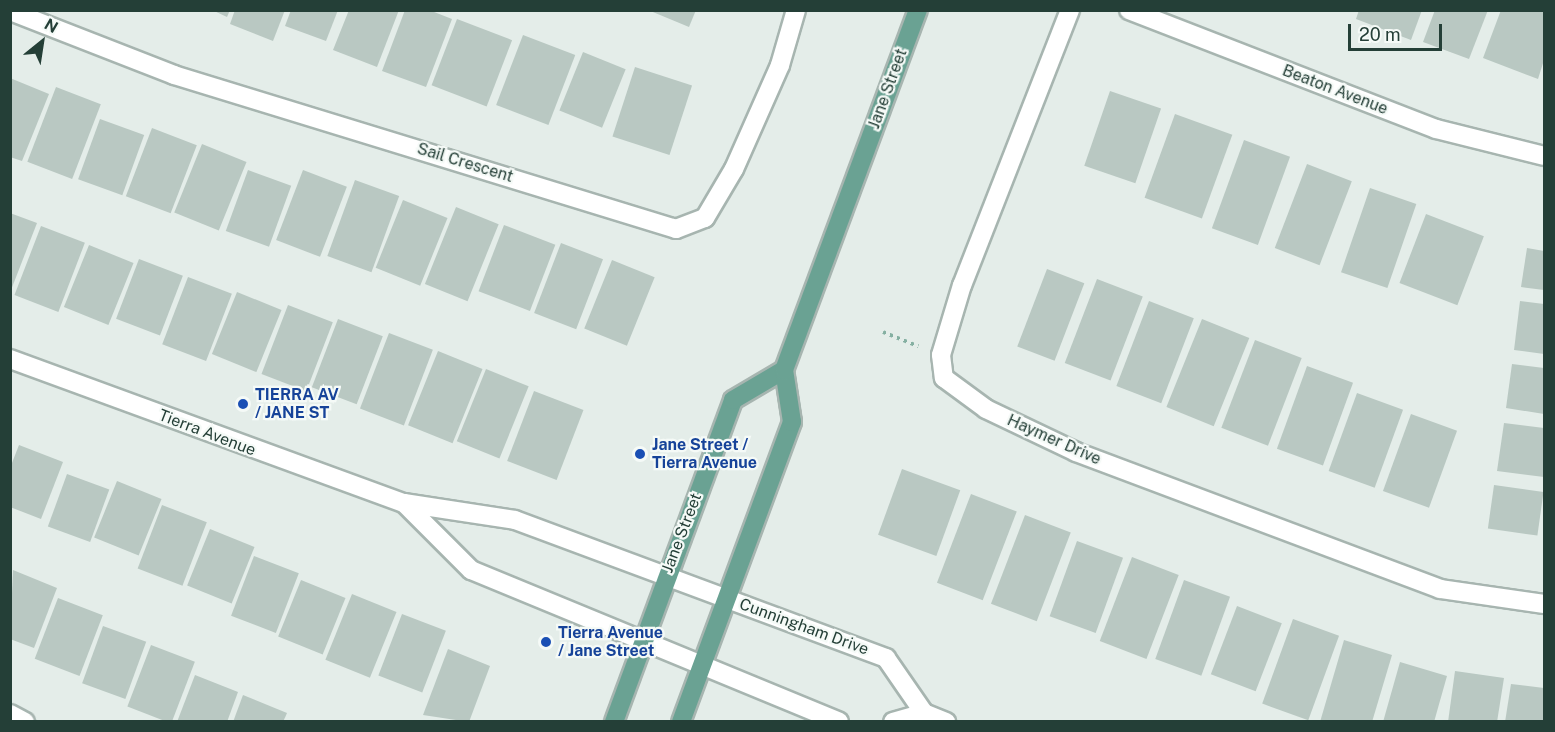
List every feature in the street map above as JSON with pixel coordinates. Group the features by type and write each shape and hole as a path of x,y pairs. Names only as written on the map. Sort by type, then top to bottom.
{"main road":[{"name":"Jane Street","path":"681,722 792,422 784,370 918,10"},
{"name":"Jane Street","path":"614,722 666,575 733,400 784,370"}],"street":[{"name":"Sail Crescent","path":"10,11 174,75 676,229 705,218 734,169 780,65 796,10"},
{"path":"941,355 962,285 1070,10"},
{"name":"Beaton Avenue","path":"1129,10 1436,129 1545,156"},
{"name":"Haymer Drive","path":"941,355 944,378 986,409 1076,452 1440,589 1545,604"},
{"name":"Tierra Avenue","path":"10,360 404,503 515,520 727,598"},
{"name":"Tierra Avenue","path":"404,503 471,570 642,643"},
{"name":"Cunningham Drive","path":"727,598 886,658 924,713"},
{"path":"642,643 839,722"},
{"path":"892,722 924,713 946,722"},
{"path":"10,714 25,722"}],"path":[{"path":"883,332 941,355"}],"building":[{"path":"212,10 230,10 227,17"},
{"path":"235,10 285,10 273,41 230,24"},
{"path":"291,10 338,10 326,41 285,26"},
{"path":"349,10 399,10 377,67 333,50"},
{"path":"405,10 429,10 452,19 426,87 382,71"},
{"path":"648,10 696,10 689,27"},
{"path":"1359,10 1422,10 1411,40 1356,19"},
{"path":"1435,10 1488,10 1469,59 1423,42"},
{"path":"1501,10 1544,10 1544,60 1538,79 1483,58"},
{"path":"457,19 512,40 487,106 432,85"},
{"path":"523,35 575,55 548,125 496,105"},
{"path":"583,52 626,69 602,128 559,110"},
{"path":"635,67 692,86 670,155 612,136"},
{"path":"10,78 49,94 22,161 10,157"},
{"path":"56,87 101,104 72,179 27,162"},
{"path":"1110,91 1161,109 1135,183 1084,166"},
{"path":"1175,114 1232,135 1202,218 1145,198"},
{"path":"100,119 144,135 122,195 78,179"},
{"path":"152,128 197,145 171,213 126,196"},
{"path":"1244,140 1290,157 1258,245 1212,228"},
{"path":"202,144 247,162 219,231 174,213"},
{"path":"1307,164 1352,181 1320,265 1275,248"},
{"path":"248,170 291,186 269,247 226,231"},
{"path":"303,170 347,187 320,257 276,240"},
{"path":"355,180 399,196 371,272 327,256"},
{"path":"1370,188 1416,204 1387,288 1341,272"},
{"path":"403,200 448,218 420,286 376,268"},
{"path":"456,207 499,224 468,301 425,284"},
{"path":"10,213 37,223 11,290 10,290"},
{"path":"1426,214 1484,236 1457,305 1399,283"},
{"path":"504,225 555,245 530,311 479,291"},
{"path":"41,226 85,243 58,312 14,295"},
{"path":"561,243 603,259 576,329 534,313"},
{"path":"89,245 134,263 108,325 64,307"},
{"path":"1527,248 1544,251 1544,290 1521,287"},
{"path":"139,259 183,276 160,336 116,319"},
{"path":"612,260 655,277 627,346 584,329"},
{"path":"1047,269 1084,283 1055,361 1017,346"},
{"path":"188,277 232,294 206,361 162,344"},
{"path":"1097,279 1143,297 1110,381 1065,363"},
{"path":"237,292 282,310 256,372 212,354"},
{"path":"1149,301 1194,318 1161,403 1116,386"},
{"path":"1520,301 1544,304 1544,354 1514,350"},
{"path":"288,305 333,322 306,391 261,374"},
{"path":"338,319 383,336 357,404 312,387"},
{"path":"1202,319 1249,338 1214,426 1166,407"},
{"path":"389,333 433,350 404,425 360,409"},
{"path":"1255,340 1302,358 1268,446 1221,428"},
{"path":"438,351 483,369 453,443 408,425"},
{"path":"1512,364 1544,368 1544,414 1506,408"},
{"path":"1307,366 1353,383 1323,465 1277,449"},
{"path":"486,369 529,386 499,459 457,441"},
{"path":"534,391 583,410 557,480 507,461"},
{"path":"1357,393 1403,410 1375,488 1329,471"},
{"path":"1411,414 1457,431 1429,508 1383,491"},
{"path":"1504,423 1544,428 1544,477 1497,471"},
{"path":"19,445 63,462 41,519 10,507 10,468"},
{"path":"902,469 960,490 936,556 878,535"},
{"path":"67,474 109,489 90,542 48,527"},
{"path":"117,481 162,499 139,556 94,538"},
{"path":"1494,485 1544,492 1537,536 1488,529"},
{"path":"971,494 1017,512 983,600 937,583"},
{"path":"162,505 207,522 182,586 138,568"},
{"path":"1025,515 1071,533 1037,621 991,604"},
{"path":"210,529 255,547 232,604 187,586"},
{"path":"1077,541 1123,558 1096,633 1050,616"},
{"path":"254,556 299,573 276,633 231,616"},
{"path":"1132,557 1179,575 1146,659 1100,641"},
{"path":"13,570 57,588 34,648 10,639"},
{"path":"301,580 346,598 323,655 278,637"},
{"path":"1184,580 1230,597 1201,676 1155,659"},
{"path":"352,594 397,612 370,678 325,660"},
{"path":"58,598 103,615 80,676 35,659"},
{"path":"1237,606 1282,623 1256,691 1211,674"},
{"path":"402,614 446,631 422,692 378,676"},
{"path":"1293,619 1339,636 1308,720 1262,704"},
{"path":"103,626 146,642 125,699 82,683"},
{"path":"1344,640 1392,655 1372,722 1320,722"},
{"path":"151,645 195,662 172,722 127,707"},
{"path":"448,649 490,666 469,722 423,715"},
{"path":"1400,662 1447,676 1434,722 1383,722"},
{"path":"1455,671 1504,678 1497,722 1448,722"},
{"path":"195,675 238,692 227,722 177,722"},
{"path":"1511,684 1544,688 1544,722 1505,722"},
{"path":"243,695 287,713 283,722 233,722"}],"place":[{"name":"TIERRA AV / JANE ST","path":"243,404"},
{"name":"Jane Street / Tierra Avenue","path":"640,454"},
{"name":"Tierra Avenue / Jane Street","path":"546,642"}]}
